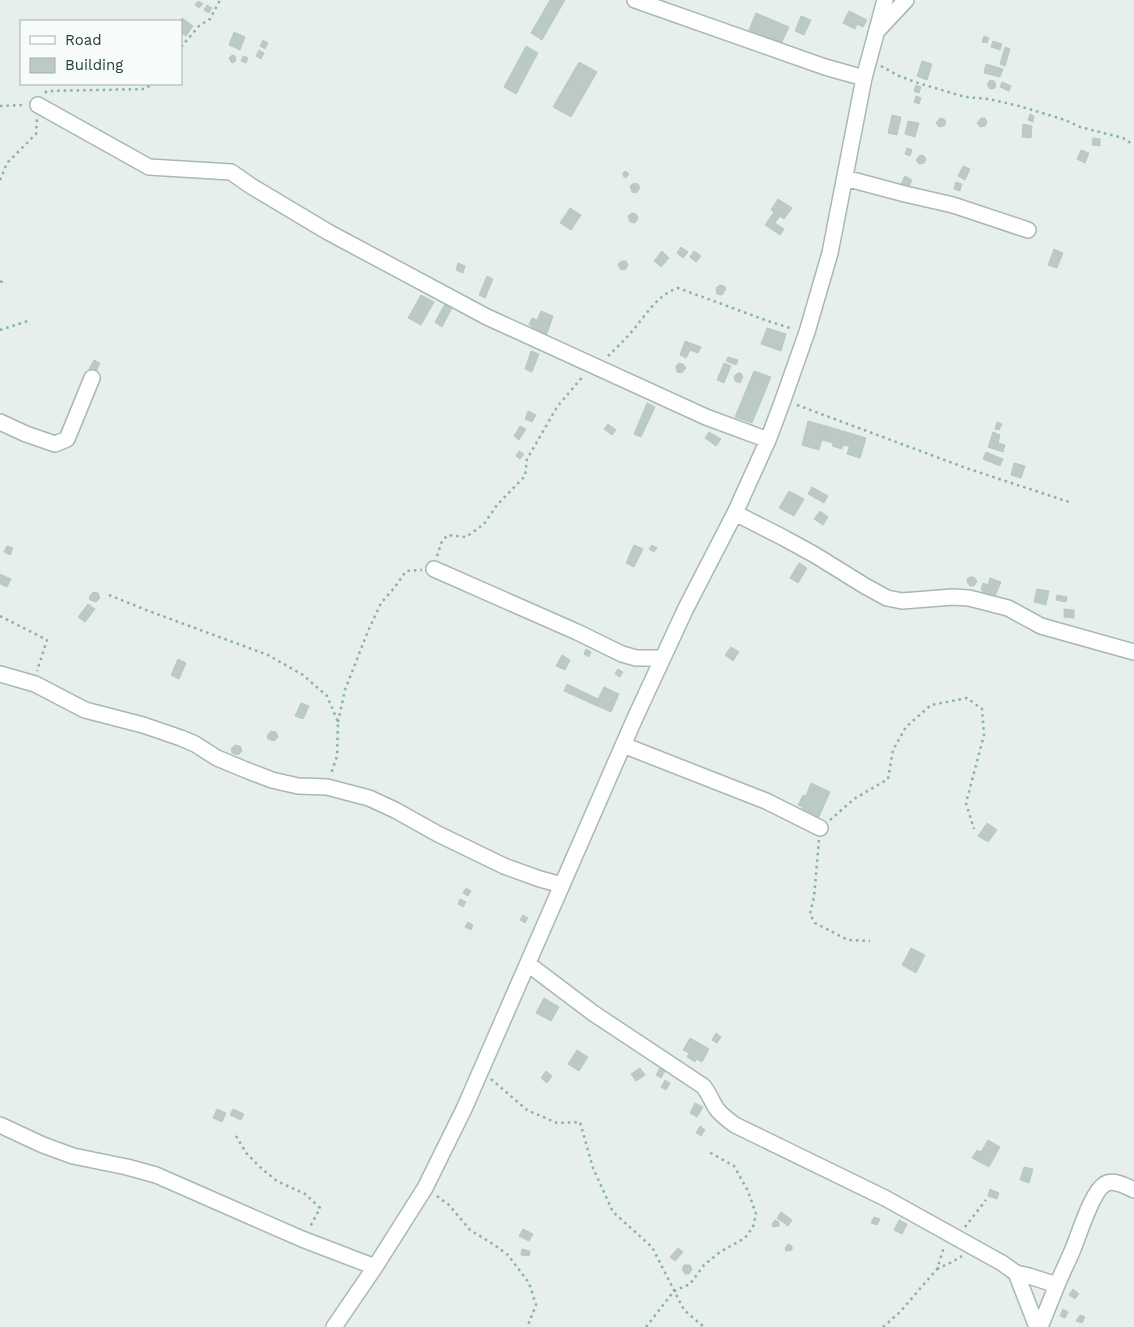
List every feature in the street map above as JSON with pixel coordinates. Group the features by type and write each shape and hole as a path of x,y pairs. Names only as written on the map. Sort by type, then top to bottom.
{"street":[{"path":"635,0 824,67 864,78"},
{"path":"334,1327 425,1188 464,1108 662,658 735,513 768,440 807,332 830,253 864,78 885,0"},
{"path":"878,30 906,0"},
{"path":"38,106 149,167 231,172 328,232 487,318 698,413 768,440"},
{"path":"844,178 953,205 1028,230"},
{"path":"0,422 55,444 67,439 92,378"},
{"path":"735,513 792,542 887,598 902,601 953,597 969,598 1008,608 1041,626 1134,652"},
{"path":"434,569 577,632 622,654 636,658 662,658"},
{"path":"0,674 35,684 85,710 142,725 181,738 195,744 217,758 255,774 298,786 327,787 369,798 504,866 562,885"},
{"path":"623,745 766,801 820,828"},
{"path":"528,964 593,1014 703,1086 716,1109 735,1125 885,1198 1002,1263 1016,1273 1056,1285"},
{"path":"0,1125 43,1145 73,1156 156,1175 302,1239 375,1267"},
{"path":"1038,1327 1098,1190 1105,1184 1112,1182 1134,1190"},
{"path":"1016,1273 1038,1327"}],"path":[{"path":"182,46 199,26 210,19 220,0"},
{"path":"869,60 915,82 965,97 989,99 1018,106 1123,138 1134,144"},
{"path":"0,106 18,104 38,106"},
{"path":"0,281 2,282 0,285"},
{"path":"327,787 337,756 338,722 345,690 368,631 382,603 406,571 434,569 439,548 442,541 448,535 466,537 484,524 497,505 525,476 527,459 557,407 592,366 618,346 648,310 668,291 678,288 768,322 807,332"},
{"path":"0,330 31,320"},
{"path":"784,400 966,468 1072,503"},
{"path":"109,595 268,654 302,675 326,696 338,722"},
{"path":"0,616 47,640 36,674 35,684"},
{"path":"870,941 848,940 815,923 810,914 814,897 820,828 854,799 888,778 893,750 906,727 931,705 967,698 982,709 984,735 966,803 974,829"},
{"path":"480,1071 527,1110 557,1123 580,1122 593,1168 614,1212 652,1246 684,1310 704,1327"},
{"path":"236,1136 247,1154 262,1169 277,1181 305,1194 320,1208 302,1239"},
{"path":"646,1327 674,1290 690,1284 704,1265 720,1252 745,1238 753,1227 756,1214 748,1191 734,1166 708,1152"},
{"path":"425,1188 449,1205 470,1230 508,1255 529,1283 536,1306 528,1325"},
{"path":"883,1327 900,1312 937,1269 952,1236 967,1224 986,1200"},
{"path":"937,1269 974,1248"}],"building":[{"path":"550,0 565,0 542,40 531,33"},
{"path":"198,1 203,4 199,8 195,5"},
{"path":"207,5 212,8 209,13 204,10"},
{"path":"849,11 867,20 863,27 857,24 855,29 843,23"},
{"path":"756,13 789,27 781,44 749,30"},
{"path":"801,16 811,20 804,35 795,31"},
{"path":"182,18 193,26 186,36 182,34"},
{"path":"234,32 245,37 240,50 229,45"},
{"path":"984,36 989,38 987,43 982,42"},
{"path":"263,40 268,43 265,49 260,46"},
{"path":"993,41 1002,44 1000,50 991,47"},
{"path":"526,46 538,53 516,94 504,87"},
{"path":"1005,47 1010,49 1005,66 1000,64"},
{"path":"259,50 264,53 261,59 256,56"},
{"path":"232,55 235,56 236,61 232,63 229,58"},
{"path":"243,56 248,58 246,63 241,61"},
{"path":"922,61 932,64 927,80 917,76"},
{"path":"579,62 597,72 571,117 553,107"},
{"path":"986,64 1003,69 1000,77 984,73"},
{"path":"990,80 996,84 995,88 990,89 987,85"},
{"path":"1002,82 1011,86 1009,91 1000,87"},
{"path":"916,85 921,87 919,93 914,91"},
{"path":"916,96 921,98 919,104 914,102"},
{"path":"1030,114 1034,116 1033,122 1028,120"},
{"path":"892,115 901,117 897,135 888,133"},
{"path":"940,118 946,122 944,126 939,127 936,123"},
{"path":"981,118 985,118 987,122 985,126 980,127 977,123"},
{"path":"908,121 919,123 915,137 905,134"},
{"path":"1023,124 1032,126 1031,138 1022,137"},
{"path":"1093,138 1100,139 1100,146 1092,145"},
{"path":"907,148 912,150 910,156 905,154"},
{"path":"1081,150 1089,153 1085,163 1077,159"},
{"path":"920,155 926,159 924,163 919,164 916,160"},
{"path":"963,166 970,169 965,180 958,176"},
{"path":"626,171 629,174 626,178 623,176 623,173"},
{"path":"905,176 912,180 907,192 899,188"},
{"path":"956,182 962,184 960,191 954,189"},
{"path":"634,183 638,184 640,188 636,193 632,192 630,186"},
{"path":"778,199 792,208 784,219 771,210"},
{"path":"570,208 581,215 571,230 560,223"},
{"path":"774,212 780,216 775,223 784,229 780,235 765,225"},
{"path":"632,213 636,214 638,218 635,223 630,222 628,216"},
{"path":"681,247 688,252 683,258 677,253"},
{"path":"1054,249 1063,253 1057,268 1048,265"},
{"path":"662,251 669,258 661,267 654,261"},
{"path":"694,251 701,256 696,262 690,257"},
{"path":"626,261 628,265 625,270 620,269 618,264"},
{"path":"458,263 465,266 463,273 456,270"},
{"path":"487,276 493,279 485,298 479,295"},
{"path":"720,285 726,289 722,295 717,294 716,288"},
{"path":"421,295 434,302 421,325 408,318"},
{"path":"445,304 452,308 442,327 435,322"},
{"path":"541,311 553,316 545,339 530,333 532,326 529,325 532,318 537,320"},
{"path":"767,328 786,334 781,351 761,344"},
{"path":"685,341 701,347 698,353 690,350 686,358 680,355"},
{"path":"531,351 539,354 532,372 525,369"},
{"path":"728,357 738,360 736,365 726,361"},
{"path":"94,360 100,363 96,372 89,369"},
{"path":"679,363 683,364 686,368 682,373 677,372 676,366"},
{"path":"724,363 731,366 724,383 717,380"},
{"path":"754,371 771,377 752,423 735,417"},
{"path":"741,373 743,377 740,383 735,381 734,376"},
{"path":"647,403 655,407 641,437 634,434"},
{"path":"528,411 536,415 532,422 525,419"},
{"path":"808,421 826,426 819,450 802,445"},
{"path":"997,422 1002,424 999,430 995,429"},
{"path":"608,424 616,430 612,435 604,429"},
{"path":"520,426 526,429 519,440 514,436"},
{"path":"826,426 853,434 849,446 843,445 842,449 832,446 833,443 822,440"},
{"path":"709,432 721,439 716,446 705,438"},
{"path":"993,432 1000,435 998,443 1005,445 1003,452 988,447"},
{"path":"853,434 866,438 860,458 847,454"},
{"path":"519,451 524,454 520,459 516,456"},
{"path":"986,452 1003,459 1000,466 983,459"},
{"path":"1014,463 1025,466 1021,478 1011,475"},
{"path":"812,487 828,496 824,503 808,494"},
{"path":"789,491 804,499 794,516 779,508"},
{"path":"820,511 828,517 823,525 814,519"},
{"path":"634,545 643,549 634,567 626,563"},
{"path":"652,545 657,548 654,552 649,549"},
{"path":"7,546 13,548 10,555 4,552"},
{"path":"799,563 807,568 798,583 790,578"},
{"path":"0,574 11,579 7,587 0,584"},
{"path":"974,577 977,581 974,586 970,586 967,582 967,579"},
{"path":"990,578 1001,582 993,601 982,597 984,592 981,590 983,583 988,585"},
{"path":"1037,589 1049,591 1046,605 1034,602"},
{"path":"93,592 98,593 100,598 96,602 90,600 89,597"},
{"path":"1057,595 1067,597 1066,602 1056,600"},
{"path":"88,604 95,609 85,622 78,617"},
{"path":"1064,609 1074,610 1074,618 1064,617"},
{"path":"731,647 739,652 733,661 725,655"},
{"path":"586,649 591,652 589,657 584,654"},
{"path":"562,655 570,660 565,670 556,666"},
{"path":"178,659 186,663 179,679 171,675"},
{"path":"618,669 623,672 620,677 615,674"},
{"path":"567,684 598,699 595,705 564,691"},
{"path":"604,687 619,694 611,712 595,705"},
{"path":"301,703 309,706 303,719 295,716"},
{"path":"271,731 276,732 278,737 274,741 268,739 267,736"},
{"path":"235,745 240,746 242,751 238,755 232,753 231,749"},
{"path":"811,783 830,792 817,821 800,813 803,807 798,805 803,795 806,796"},
{"path":"987,823 997,830 988,842 978,836"},
{"path":"466,888 471,891 468,896 463,893"},
{"path":"460,899 466,902 463,907 458,904"},
{"path":"523,915 528,918 525,923 520,920"},
{"path":"468,922 473,925 471,930 465,927"},
{"path":"911,948 925,955 916,973 902,965"},
{"path":"544,998 559,1007 551,1021 536,1013"},
{"path":"716,1033 721,1037 717,1043 712,1040"},
{"path":"690,1038 709,1049 702,1062 696,1059 695,1062 687,1057 689,1053 683,1050"},
{"path":"577,1050 588,1057 579,1071 568,1064"},
{"path":"640,1068 645,1075 636,1081 631,1074"},
{"path":"660,1068 665,1071 661,1078 656,1075"},
{"path":"546,1071 552,1076 547,1083 541,1078"},
{"path":"665,1080 670,1083 666,1090 661,1087"},
{"path":"695,1103 703,1107 697,1117 690,1113"},
{"path":"217,1109 226,1113 222,1122 213,1118"},
{"path":"233,1109 244,1114 241,1120 230,1115"},
{"path":"700,1126 705,1130 701,1136 696,1133"},
{"path":"988,1140 1000,1147 989,1167 972,1158 977,1150 981,1152"},
{"path":"1024,1167 1033,1169 1029,1183 1020,1180"},
{"path":"990,1189 999,1193 997,1199 988,1196"},
{"path":"781,1212 792,1220 788,1226 777,1218"},
{"path":"874,1217 880,1219 877,1225 871,1223"},
{"path":"775,1220 779,1222 779,1226 773,1227 772,1224"},
{"path":"899,1220 907,1224 902,1234 894,1230"},
{"path":"523,1229 533,1234 529,1241 519,1236"},
{"path":"788,1244 792,1246 792,1250 786,1251 785,1248"},
{"path":"678,1248 683,1252 675,1261 670,1257"},
{"path":"522,1249 530,1251 529,1256 521,1255"},
{"path":"684,1265 690,1265 692,1269 689,1274 685,1274 682,1269"},
{"path":"1073,1289 1079,1294 1075,1299 1069,1295"},
{"path":"1063,1309 1068,1312 1065,1318 1060,1316"},
{"path":"1080,1315 1085,1317 1082,1323 1076,1321"}]}
